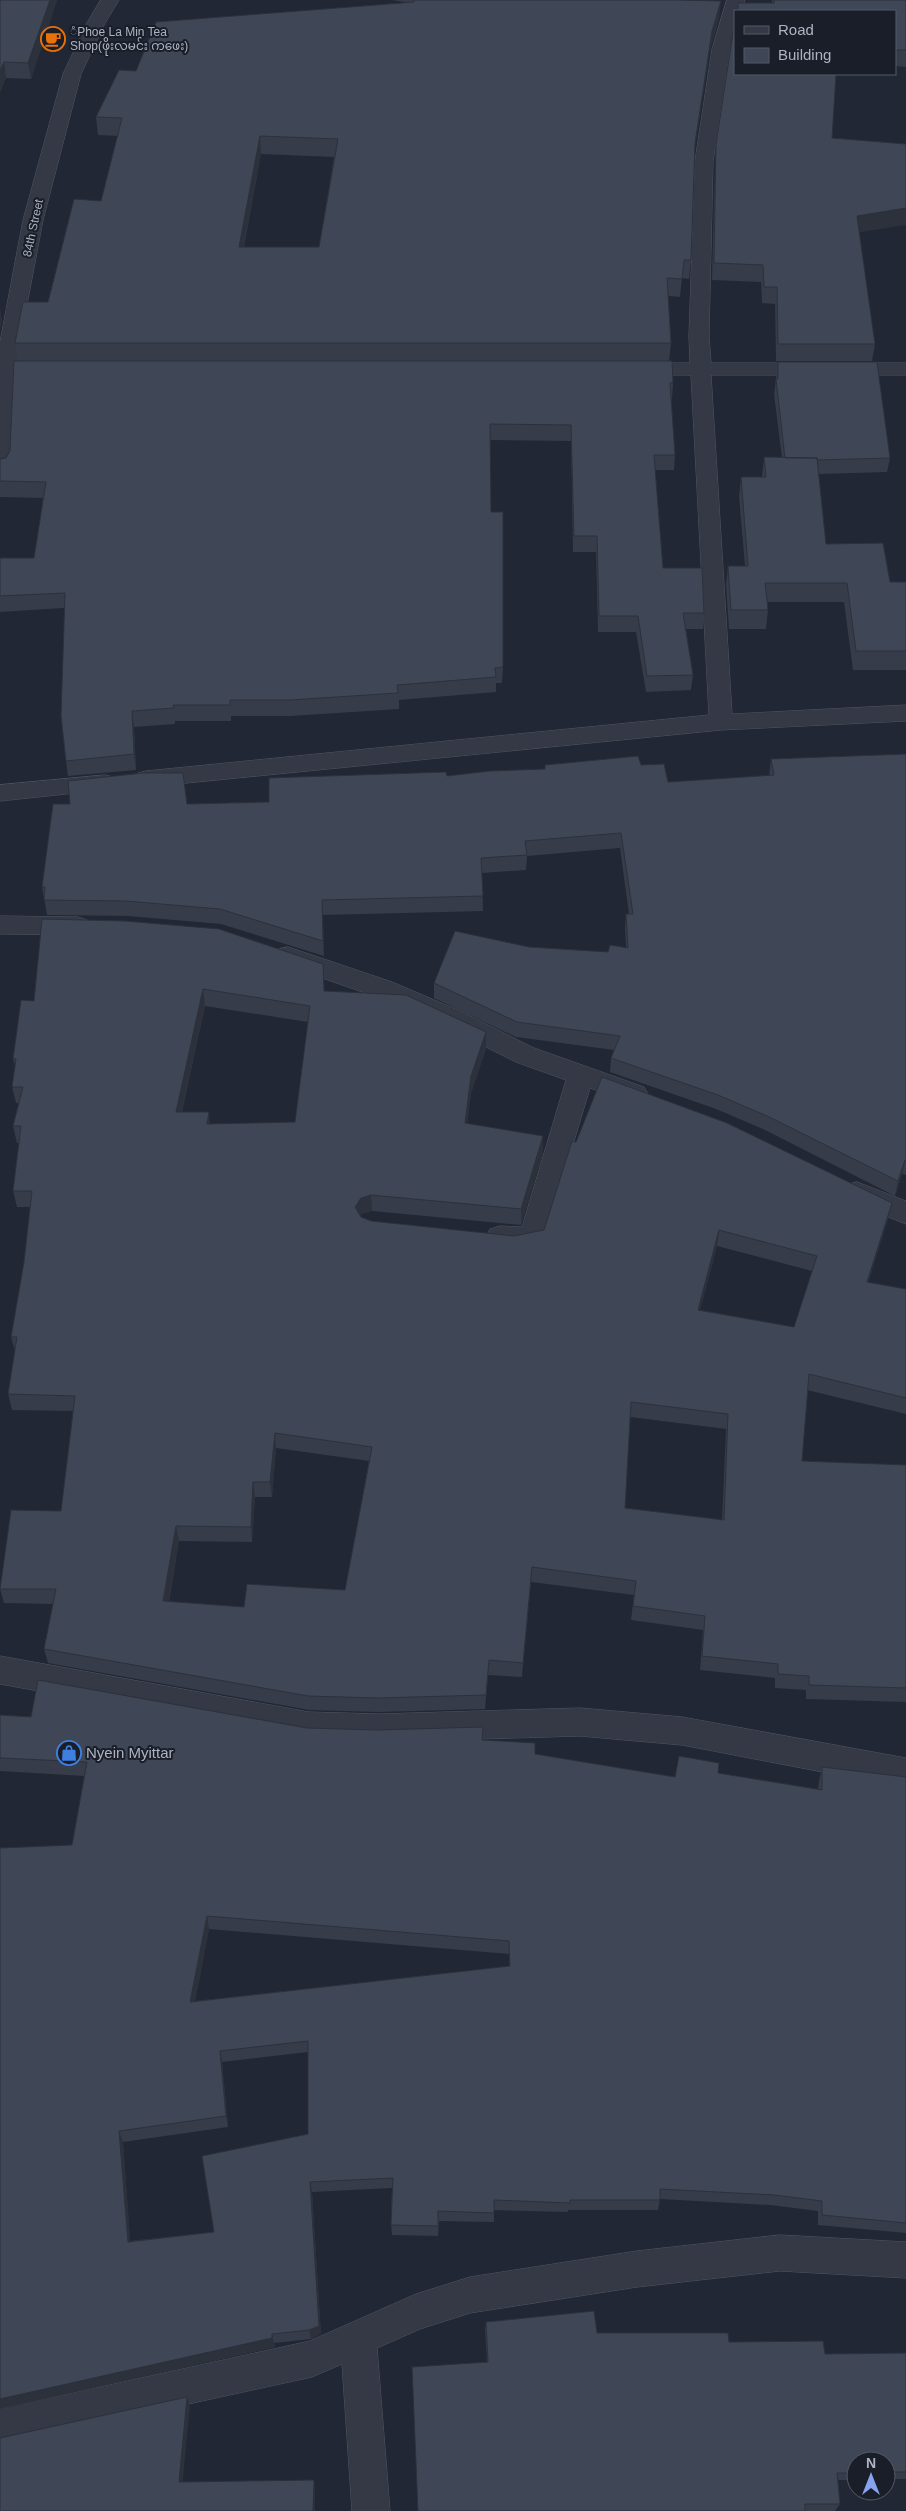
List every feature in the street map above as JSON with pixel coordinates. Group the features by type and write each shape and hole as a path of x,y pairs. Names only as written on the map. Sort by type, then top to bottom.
{"street":[{"name":"84th Street","path":"0,467 5,369 33,220 72,74 96,23 110,0"},
{"path":"721,722 699,336 704,161 721,49 736,0"},
{"path":"5,369 74,369"},
{"path":"612,369 906,369"},
{"path":"0,793 721,722 906,713"},
{"path":"0,925 99,926"},
{"path":"269,949 383,989 451,1018 525,1055 662,1103"},
{"path":"476,1235 514,1239 532,1236 581,1076"},
{"path":"840,1184 864,1197 906,1213"},
{"path":"0,1670 309,1726 379,1728 580,1722 682,1731 906,1773"},
{"path":"0,2427 312,2359 416,2312 470,2295 637,2269 780,2253 906,2260"},
{"path":"358,2338 371,2511"}],"building":[{"path":"0,0 50,0 28,63 4,62 0,71"},
{"path":"414,0 721,1 712,31 695,143 691,260 684,260 682,279 667,278 671,343 15,343 23,302 48,302 74,199 101,201 122,118 96,117 119,70 136,71 156,22 414,2","holes":["260,136 338,139 319,247 239,247"]},
{"path":"774,0 906,0 906,50 896,50 896,10 738,10 738,3 774,3"},
{"path":"734,30 734,75 836,75 832,138 906,144 906,208 857,216 875,344 778,344 777,287 764,287 763,265 714,263 716,144"},
{"path":"14,361 672,361 673,383 670,383 675,455 654,455 663,568 702,568 704,613 683,613 693,675 647,676 638,616 599,616 597,536 574,536 571,425 490,424 491,512 503,512 503,667 495,668 496,677 397,685 398,693 290,700 230,700 230,705 173,705 174,708 132,711 134,754 66,761 61,716 65,593 0,596 0,558 34,558 46,482 0,481 0,459 6,458 10,451"},
{"path":"778,362 877,362 890,458 817,460 817,458 785,458 776,379 778,379"},
{"path":"764,457 817,458 826,544 883,543 890,582 906,582 906,651 856,651 847,583 765,583 768,610 731,610 728,566 748,566 741,477 766,477"},
{"path":"906,754 906,1160 898,1181 767,1116 718,1095 611,1058 620,1036 517,1022 434,983 455,931 529,947 608,952 610,945 628,948 626,914 633,914 621,833 525,841 527,855 481,858 483,896 322,900 323,941 220,909 126,901 44,900 45,887 42,887 53,804 70,804 68,781 143,773 183,773 187,804 269,802 269,778 446,772 447,776 490,771 545,769 545,765 638,756 641,765 664,764 668,782 774,775 771,759"},
{"path":"42,919 125,921 219,929 323,964 324,991 406,995 486,1032 471,1076 465,1123 543,1136 521,1209 371,1195 361,1198 355,1207 361,1217 371,1221 514,1236 544,1230 572,1141 576,1142 602,1077 727,1123 892,1203 867,1282 906,1289 906,1398 809,1374 802,1461 906,1465 906,1688 809,1685 809,1676 778,1674 778,1664 702,1656 705,1616 633,1606 636,1581 532,1567 523,1663 489,1660 486,1695 378,1698 308,1696 44,1649 56,1589 0,1589 11,1510 61,1511 75,1396 8,1394 17,1337 11,1337 24,1262 32,1191 13,1191 21,1126 13,1126 23,1087 12,1087 16,1059 13,1059 21,1000 34,1001","holes":["203,989 310,1006 295,1122 207,1124 209,1112 176,1112","719,1230 817,1256 794,1327 698,1310","631,1402 728,1414 724,1520 625,1508","275,1433 372,1447 345,1590 247,1584 244,1607 163,1601 176,1526 251,1527 253,1482 270,1482"]},
{"path":"38,1680 307,1728 378,1730 483,1727 482,1740 535,1743 535,1754 675,1777 679,1756 719,1763 718,1773 822,1790 822,1767 906,1777 906,2223 822,2215 822,2201 774,2195 660,2189 660,2200 570,2200 570,2203 494,2200 494,2213 438,2211 438,2226 391,2225 393,2178 310,2182 319,2326 309,2330 272,2334 272,2338 0,2399 0,1848 72,1845 87,1762 0,1758 0,1715 31,1717","holes":["207,1916 509,1941 510,1966 190,2002","308,2041 308,2134 202,2156 214,2232 128,2242 119,2131 226,2116 220,2051"]},
{"path":"594,2311 597,2333 728,2333 729,2342 823,2341 825,2354 906,2353 906,2472 896,2472 896,2451 846,2451 846,2473 837,2473 840,2504 805,2504 805,2511 418,2511 412,2367 488,2362 486,2322"},
{"path":"187,2397 179,2482 314,2480 313,2511 0,2511 0,2438"}],"place":[{"name":"ံPhoe La Min Tea Shop(ဖိုးလမင်း ကဖေး)","path":"53,39"},
{"name":"Nyein Myittar","path":"69,1753"}]}
